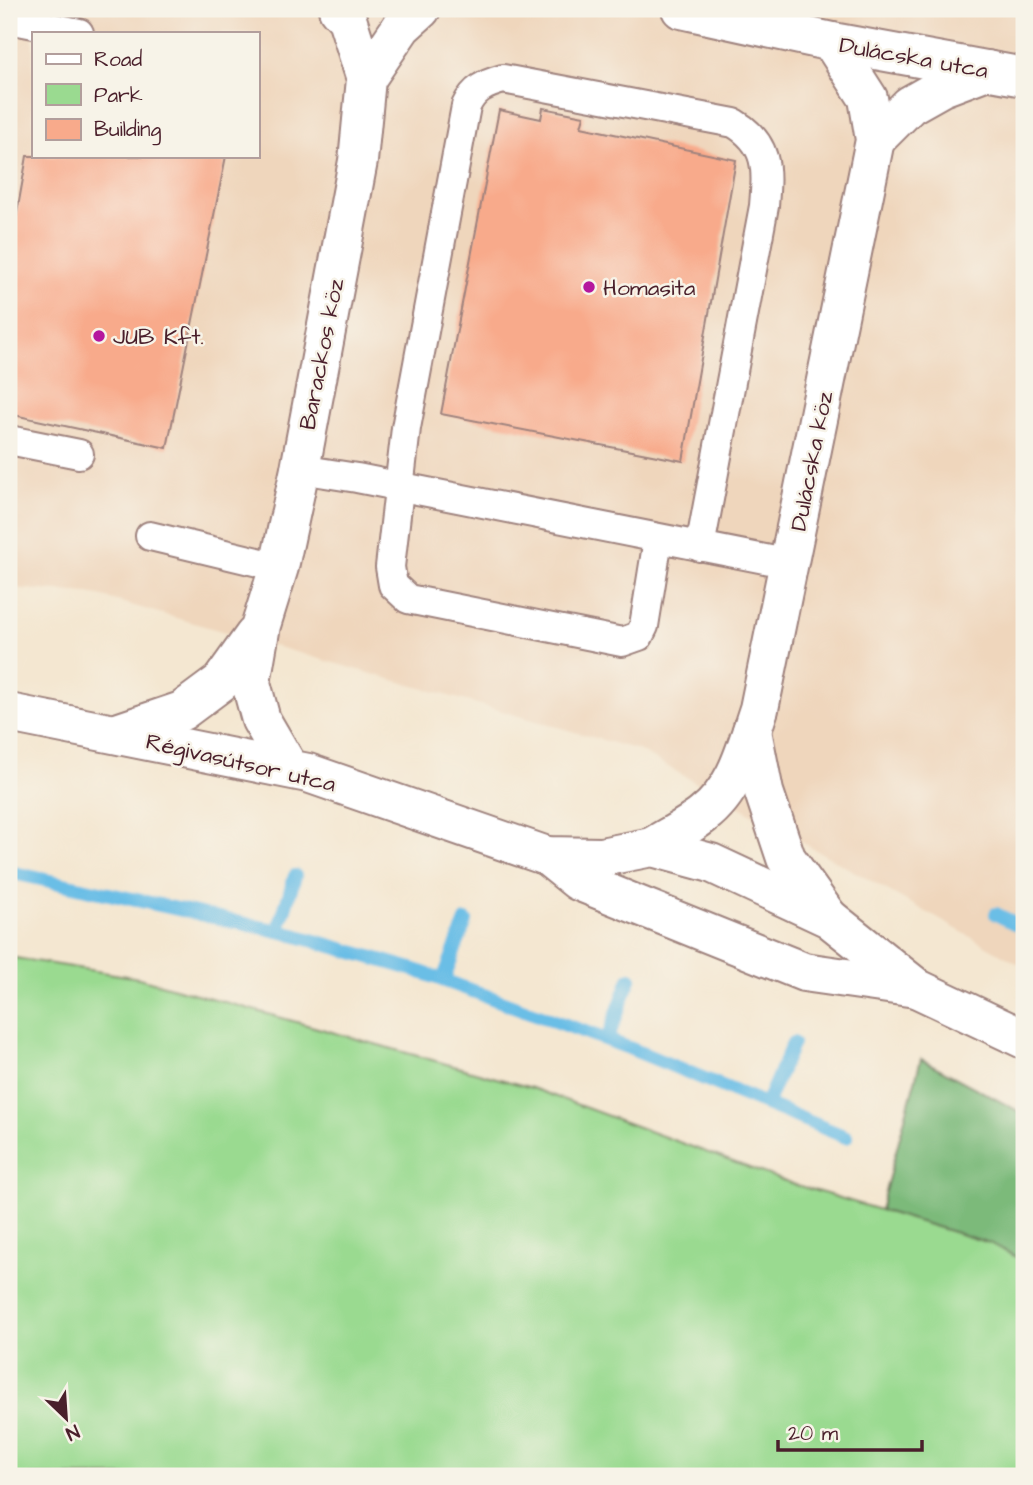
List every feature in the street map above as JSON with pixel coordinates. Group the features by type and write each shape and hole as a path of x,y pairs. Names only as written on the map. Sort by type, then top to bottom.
{"street":[{"name":"Barackos köz","path":"289,768 261,720 251,684 261,625 279,567 300,469 358,160 366,79 347,19 338,9"},
{"name":"Barackos köz","path":"366,79 402,26 421,9"},
{"name":"Dulácska utca","path":"681,9 832,42 1024,77"},
{"name":"Dulácska köz","path":"652,847 704,815 727,789 742,761 759,709 875,140 868,98 832,42"},
{"path":"875,140 910,105 942,87 987,70"},
{"name":"Barackos köz","path":"114,734 182,711 202,697 221,682 261,625"},
{"name":"Régivasútsor utca","path":"9,713 289,768 547,856 601,856 652,847 710,863 828,918 918,989 1024,1039"},
{"path":"752,731 764,792 786,858 828,918"},
{"name":"Régivasútsor utca","path":"547,856 578,881 804,972 918,989"}],"lane":[{"path":"9,19 74,32"},
{"path":"658,539 644,626 639,636 613,642 415,601 400,594 393,585 390,567 411,401 466,106 472,93 489,83 503,79 734,123 751,133 762,150 767,172 764,206 700,547"},
{"path":"9,440 79,454"},
{"path":"300,469 790,564"},
{"path":"150,536 279,567"}],"shaded area":[{"path":"9,9 1024,9 1024,967 638,750 89,593 9,588"}],"green space":[{"path":"9,957 139,978 532,1088 793,1184 990,1243 1024,1261 1024,1476 9,1476"},
{"path":"921,1059 1024,1114 1024,1261 990,1243 880,1210"}],"building":[{"name":"Homasita","path":"543,108 584,116 581,127 736,160 683,461 441,414 499,110 541,119"},
{"name":"JUB Kft.","path":"27,156 226,158 167,448 9,414 9,258"}],"waterway":[{"path":"9,872 287,933 415,970 629,1048 846,1137"},
{"path":"278,931 295,876"},
{"path":"996,914 1024,928"},
{"path":"443,980 466,921"},
{"path":"607,1040 630,979"},
{"path":"766,1104 793,1043"}],"place":[{"name":"Homasita","path":"589,287"},
{"name":"JUB Kft.","path":"99,336"}]}
